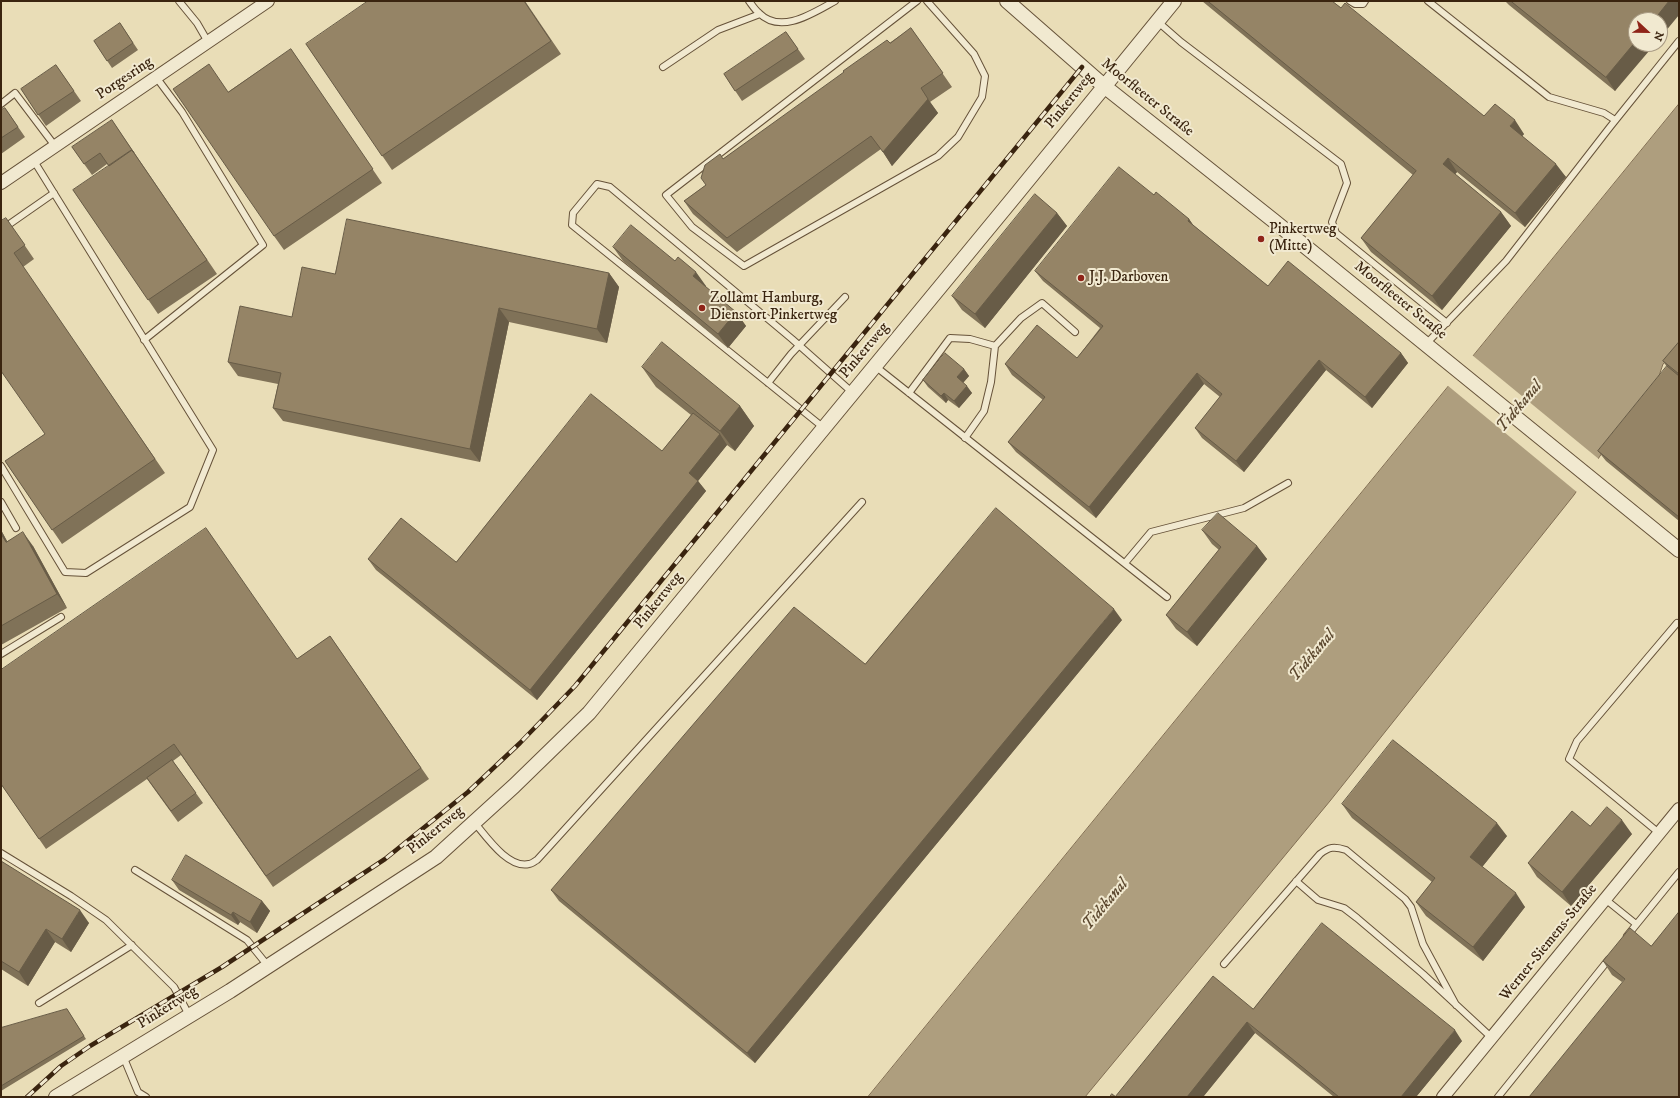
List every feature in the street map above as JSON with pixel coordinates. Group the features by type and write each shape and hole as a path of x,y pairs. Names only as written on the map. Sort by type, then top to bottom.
{"street":[{"name":"Porgesring","path":"1,183 268,1"},
{"name":"Pinkertweg","path":"56,1097 268,966 436,857 514,786 589,713 876,366 1174,1"},
{"name":"Moorfleeter Straße","path":"1010,2 1104,86 1444,358 1601,488 1679,550"},
{"name":"Werner-Siemens-Straße","path":"1443,1097 1679,809"}],"lane":[{"path":"179,1 197,23 208,42"},
{"path":"749,1 760,14 774,22 800,20 835,1"},
{"path":"917,1 666,195 692,227 744,266 938,156 958,137 982,98 986,76 974,54 927,1"},
{"path":"1350,1 1355,4 1362,4 1365,1"},
{"path":"1428,1 1549,97 1604,112 1615,120"},
{"path":"663,67 718,30 760,14"},
{"path":"1157,21 1181,42 1341,164 1347,183 1332,222 1336,232 1447,322"},
{"path":"1426,344 1506,261 1615,120 1679,41"},
{"path":"144,340 262,245 182,112 156,77"},
{"path":"1,104 15,93 55,146"},
{"path":"1,466 64,572 86,573 190,507 212,450 34,161"},
{"path":"824,428 572,224 572,213 597,184 610,187 853,393"},
{"path":"1,230 54,194"},
{"path":"768,383 799,346 845,297"},
{"path":"965,438 984,411 991,382 995,346 1021,318 1042,303 1076,332"},
{"path":"909,393 950,338 970,339 995,346"},
{"path":"876,366 1167,597"},
{"path":"1125,563 1151,532 1244,508 1288,483"},
{"path":"1,502 16,528"},
{"path":"474,822 500,853 510,860 519,864 529,864 537,860 862,502"},
{"path":"1,654 61,617"},
{"path":"1659,833 1569,759 1577,741 1677,623"},
{"path":"1224,964 1320,854 1330,847 1338,847 1346,850 1405,899 1411,907 1423,944 1456,1006"},
{"path":"1,852 106,920 174,987 189,1015"},
{"path":"136,870 247,940 268,966"},
{"path":"1622,942 1679,872"},
{"path":"1296,881 1318,900 1344,908 1357,918 1423,974 1492,1038"},
{"path":"1606,899 1636,924"},
{"path":"39,1003 132,944"},
{"path":"1498,1097 1612,955"},
{"path":"123,1056 138,1092 146,1097"}],"water":[{"name":"Tidekanal","path":"1679,104 1679,355 1672,357 1663,364 1656,385 1608,444 1574,495 1330,801 1085,1097 868,1097"}],"pier":[{"path":"1472,355 1600,460 1578,493 1447,385"}],"building":[{"path":"368,1 524,1 551,41 382,156 306,44"},
{"path":"1208,1 1332,1 1341,8 1345,3 1484,116 1495,104 1515,120 1510,126 1556,164 1515,213 1448,158 1443,164 1501,212 1432,296 1361,238 1416,171"},
{"path":"1511,1 1669,1 1660,12 1628,12 1628,51 1606,77"},
{"path":"120,23 133,43 107,61 94,41"},
{"path":"911,28 943,73 921,88 928,99 883,152 871,136 727,238 684,201 706,185 701,178 705,165 720,154 723,159 887,40 890,43"},
{"path":"786,32 798,49 735,91 724,74"},
{"path":"291,49 373,169 274,236 173,89 209,64 228,92"},
{"path":"56,65 74,91 38,115 21,89"},
{"path":"5,108 18,127 1,138 1,110"},
{"path":"112,120 132,150 109,166 100,153 84,164 72,147"},
{"path":"132,150 207,260 148,300 73,190"},
{"path":"1119,167 1154,195 1156,192 1189,219 1188,221 1268,286 1288,261 1401,353 1365,397 1319,360 1236,461 1195,428 1222,394 1197,373 1089,507 1008,442 1045,397 1005,364 1037,325 1077,358 1103,326 1035,271"},
{"path":"1035,194 1057,213 975,314 952,296"},
{"path":"6,218 25,245 14,253 155,459 52,530 5,461 45,434 1,371 1,221"},
{"path":"347,219 609,273 597,329 499,308 470,449 273,408 281,373 228,362 240,306 292,317 302,267 335,274"},
{"name":"Zollamt Hamburg, Dienstort Pinkertweg","path":"631,225 675,261 678,257 696,272 693,276 736,312 718,334 613,247"},
{"path":"662,342 740,406 720,431 642,367"},
{"path":"1679,342 1679,374 1663,361"},
{"path":"945,353 964,369 957,377 967,386 954,401 944,393 941,396 923,380"},
{"path":"1667,366 1679,376 1679,517 1598,451"},
{"path":"591,394 662,451 693,413 720,434 689,473 698,481 530,690 368,559 401,518 456,562"},
{"path":"996,508 1114,609 747,1053 551,890 794,607 865,664"},
{"path":"1218,513 1257,546 1187,632 1166,615 1221,547 1202,530"},
{"path":"206,528 297,659 330,636 421,768 266,876 174,744 39,839 1,784 1,670"},
{"path":"23,532 57,594 1,626 1,534 6,542"},
{"path":"1393,740 1497,823 1470,857 1516,893 1473,947 1416,902 1435,878 1342,804"},
{"path":"172,760 196,793 171,811 147,778"},
{"path":"1607,807 1622,820 1562,892 1528,863 1572,811 1590,826"},
{"path":"186,855 262,901 250,922 233,912 231,915 172,880"},
{"path":"1,861 80,910 62,939 46,929 19,972 1,961"},
{"path":"1679,912 1679,1097 1529,1097 1625,979 1603,961 1630,928 1651,946"},
{"path":"1322,923 1455,1030 1401,1097 1339,1097 1247,1022 1187,1097 1115,1097 1213,976 1253,1009"},
{"path":"67,1009 84,1036 1,1086 1,1028"}],"railway":[{"path":"27,1097 61,1066 90,1046 222,967 385,859 468,792 520,743 575,686 1082,67"}],"place":[{"name":"Pinkertweg (Mitte)","path":"1261,239"},
{"name":"J.J. Darboven","path":"1081,278"},
{"name":"Zollamt Hamburg, Dienstort Pinkertweg","path":"702,308"}]}
